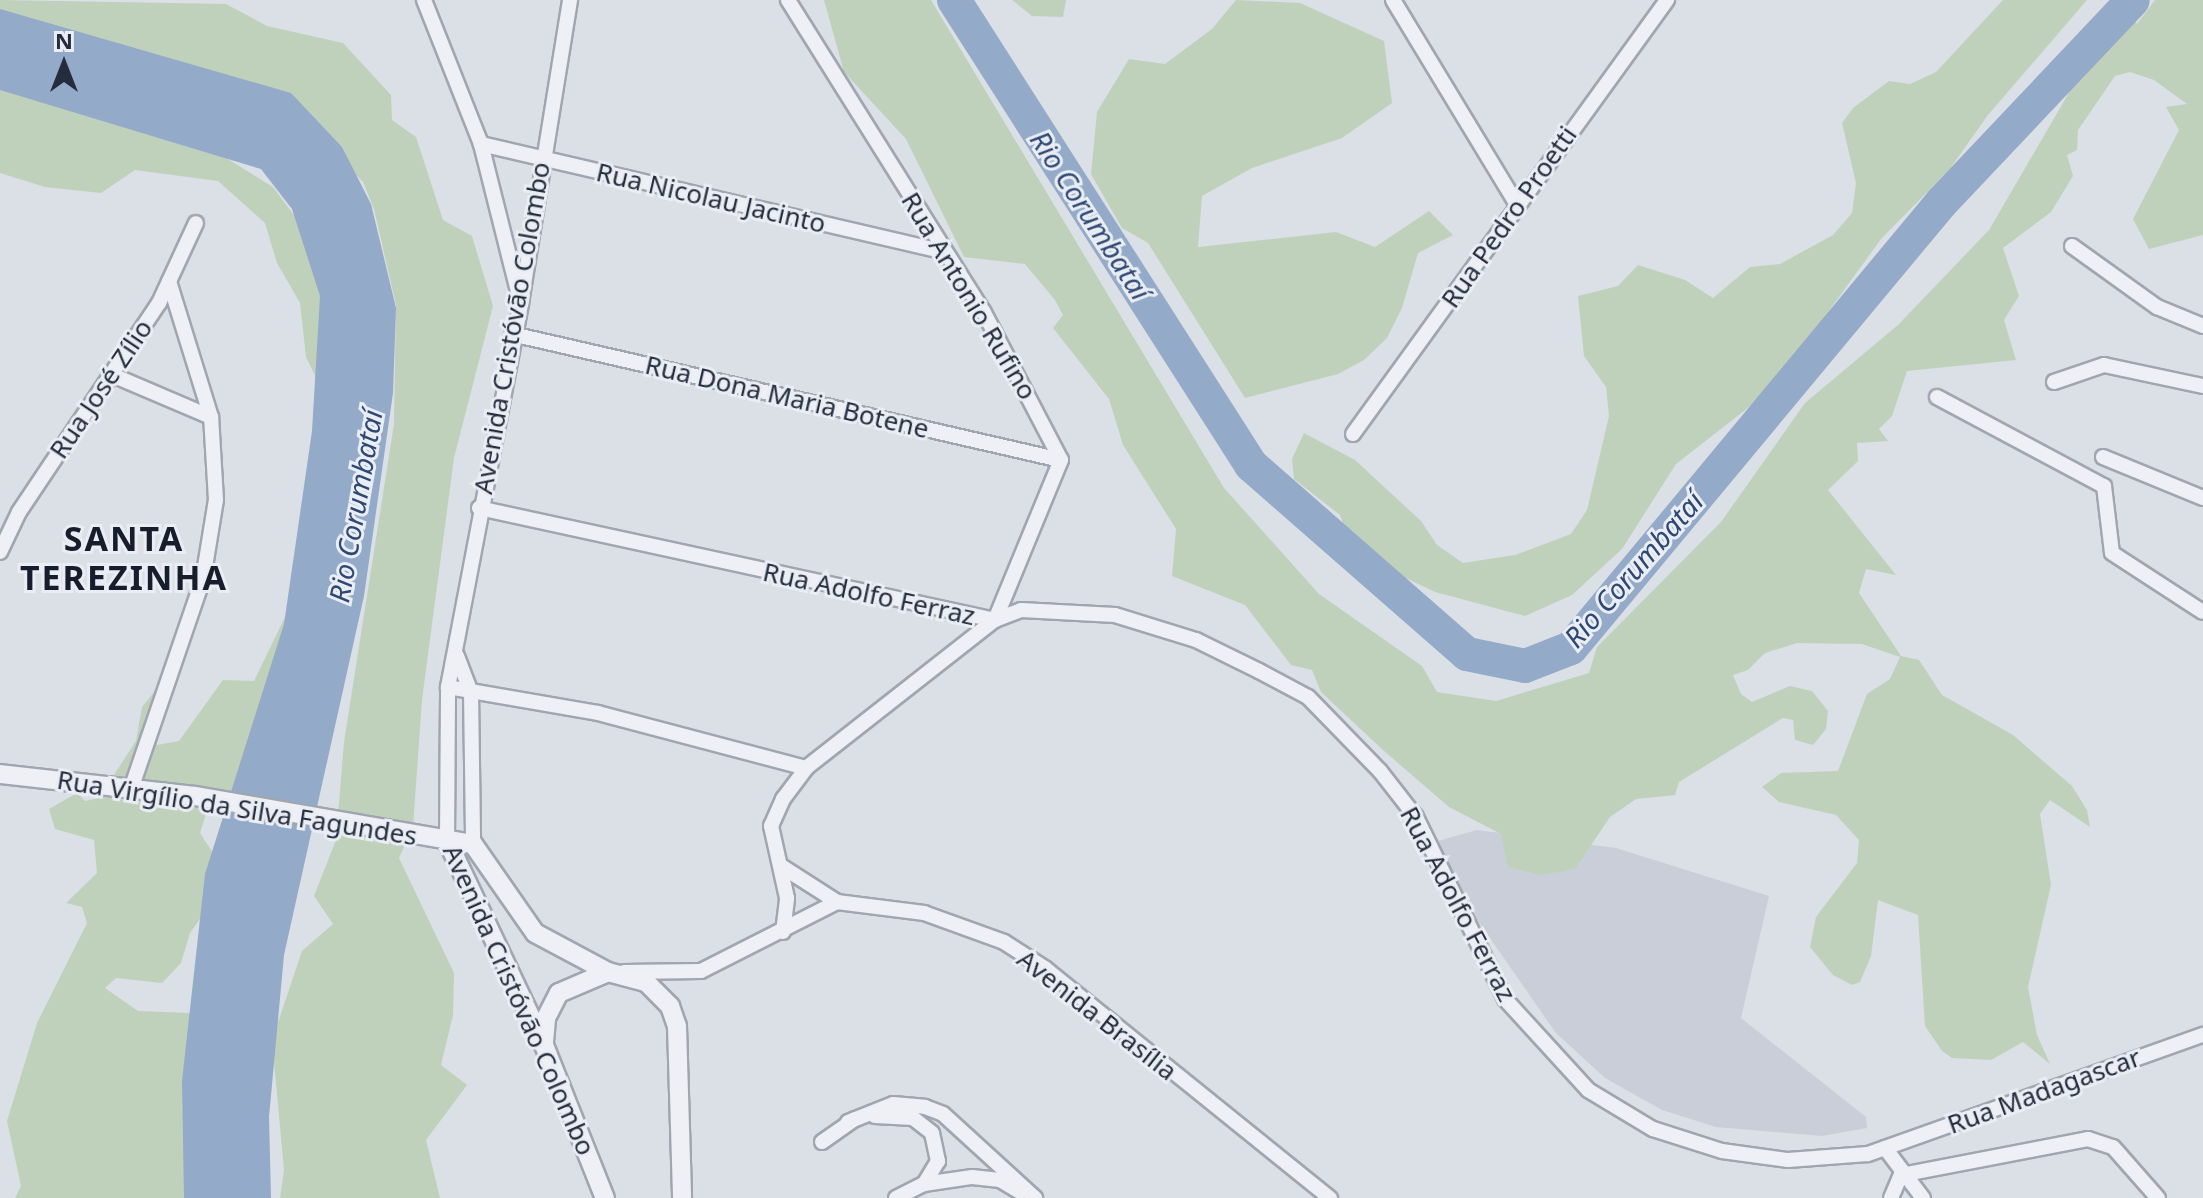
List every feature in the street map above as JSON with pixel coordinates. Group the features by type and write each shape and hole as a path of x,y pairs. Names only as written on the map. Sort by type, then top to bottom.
{"street":[{"path":"424,0 481,144 521,303"},
{"name":"Avenida Cristóvão Colombo","path":"570,0 521,303 512,334 479,508 457,656 448,687 447,840 544,1045 605,1198"},
{"name":"Rua Antonio Rufino","path":"788,0 942,251 983,311 1061,460"},
{"path":"1393,0 1516,203"},
{"name":"Rua Pedro Proetti","path":"1353,434 1516,203 1667,0"},
{"name":"Rua Nicolau Jacinto","path":"481,144 942,251"},
{"name":"Rua José Zílio","path":"0,552 19,512 169,281 196,223"},
{"path":"2072,246 2157,307 2203,326"},
{"path":"131,789 203,579 216,500 211,417 169,281"},
{"name":"Rua Dona Maria Botene","path":"512,334 1061,460"},
{"path":"2054,382 2104,365 2203,386"},
{"path":"110,374 211,417"},
{"path":"1937,397 2104,486 2112,553 2203,612"},
{"path":"2103,457 2203,498"},
{"path":"783,932 787,898 771,826 806,768 995,620 1061,460"},
{"name":"Rua Adolfo Ferraz","path":"479,508 995,620 1021,610 1115,615 1196,640 1308,697 1340,725 1416,817 1505,999 1588,1090 1616,1111 1722,1151 1788,1160 1845,1158 1885,1148"},
{"name":"Avenida Cristóvão Colombo","path":"457,656 471,692 473,844 535,933 608,972 646,982 670,1006 677,1026 682,1198"},
{"path":"448,687 598,713 806,768"},
{"name":"Rua Virgílio da Silva Fagundes","path":"0,774 195,796 473,844"},
{"path":"544,1045 546,1018 559,993 608,972 701,971 837,902 781,866"},
{"name":"Avenida Brasília","path":"837,902 924,913 1004,942 1330,1198"},
{"name":"Rua Madagascar","path":"1885,1148 2203,1035"},
{"path":"822,1142 848,1122 893,1104 934,1111 1032,1198"},
{"path":"848,1122 887,1114 924,1123 938,1150 924,1184"},
{"path":"1901,1175 2075,1140 2113,1147 2158,1198"},
{"path":"1885,1148 1901,1175 1923,1198"},
{"path":"1891,1198 1901,1175"},
{"path":"896,1198 924,1184 1000,1180 1032,1198"},
{"path":"1000,1180 1015,1198"}],"shaded area":[{"path":"1477,830 1616,848 1769,896 1741,1018 1866,1117 1867,1128 1822,1136 1716,1127 1662,1110 1605,1078 1556,1033 1462,898 1438,841"}],"green space":[{"path":"0,0 226,4 267,26 343,43 391,95 392,120 416,137 443,220 472,236 493,306 454,458 422,700 413,827 399,858 454,973 453,1015 441,1065 467,1085 426,1140 440,1198 280,1198 284,1170 272,1040 302,951 333,924 314,896 336,840 344,742 394,424 396,305 374,209 363,182 342,161 0,38"},
{"path":"824,0 931,0 1224,488 1319,594 1422,666 1437,692 1496,701 1589,673 1597,647 1721,522 1805,403 1898,325 1989,230 2081,72 2131,14 2137,24 2155,0 2203,0 2203,235 2149,249 2133,219 2179,130 2166,107 2187,104 2154,80 2130,72 2115,76 2078,130 2077,150 2067,155 2073,176 2051,212 2003,248 2019,296 2004,320 2016,360 1907,371 1892,416 1879,429 1888,441 1857,443 1858,461 1828,490 1896,575 1866,569 1859,593 1901,656 1919,660 1942,695 2013,735 2072,786 2087,810 2090,827 2050,800 2040,814 2051,885 2028,987 2037,1035 2050,1064 2023,1042 1991,1060 1952,1058 1942,1051 1925,1026 1918,915 1878,900 1871,956 1860,982 1852,985 1833,975 1810,947 1816,917 1857,863 1859,840 1836,815 1779,802 1762,787 1781,773 1838,771 1867,694 1890,679 1900,657 1862,644 1797,643 1765,653 1748,670 1733,675 1741,694 1752,702 1790,686 1812,691 1828,711 1826,729 1813,745 1795,740 1793,720 1783,718 1679,782 1675,795 1636,799 1610,817 1575,869 1541,875 1508,867 1501,834 1449,807 1383,750 1321,692 1312,670 1291,665 1245,605 1172,576 1176,529 1123,445 1109,399 1053,328 1063,315 1055,300 1025,264 964,257 906,139 844,72"},
{"path":"1012,0 1066,0 1063,17 1032,16"},
{"path":"1236,0 1300,3 1384,41 1392,103 1342,138 1252,168 1202,196 1198,247 1336,232 1375,247 1429,211 1453,235 1418,253 1402,308 1387,338 1364,360 1338,374 1245,398 1148,243 1122,228 1091,174 1097,112 1129,59 1165,64 1212,29"},
{"path":"2003,0 2087,0 1988,115 1949,170 1881,239 1797,355 1749,407 1676,464 1622,549 1572,595 1525,616 1435,592 1353,553 1340,515 1294,479 1292,459 1304,433 1355,460 1421,521 1437,545 1463,563 1515,555 1571,534 1587,510 1609,416 1606,387 1584,356 1578,296 1618,286 1638,265 1685,280 1713,298 1750,267 1780,264 1833,235 1852,213 1856,183 1842,123 1853,108 1889,81 1910,84 1936,72"},
{"path":"0,82 194,138 273,187 311,238 334,301 325,396 306,357 300,303 277,263 265,223 218,181 135,170 101,193 45,187 0,173"},
{"path":"320,545 244,786 207,811 200,833 215,856 205,912 190,933 181,963 162,983 116,978 105,988 138,1011 191,1013 187,1198 15,1198 21,1186 7,1121 37,1023 87,923 82,907 66,903 97,873 94,840 55,829 49,809 77,793 85,801 99,798 136,741 142,707 159,686 157,745 179,741 223,680 254,681"}],"water":[{"path":"0,9 291,93 342,147 371,204 396,308 393,393 364,596 284,955 269,1117 271,1198 184,1198 182,1081 205,874 284,624 312,431 320,296 292,209 261,169 0,90"}],"waterway":[{"name":"Rio Corumbataí","path":"954,0 1251,465 1467,654 1525,666 1571,648 1941,203 2133,0"}],"district":[{"name":"SANTA TEREZINHA","path":"124,558"}]}
